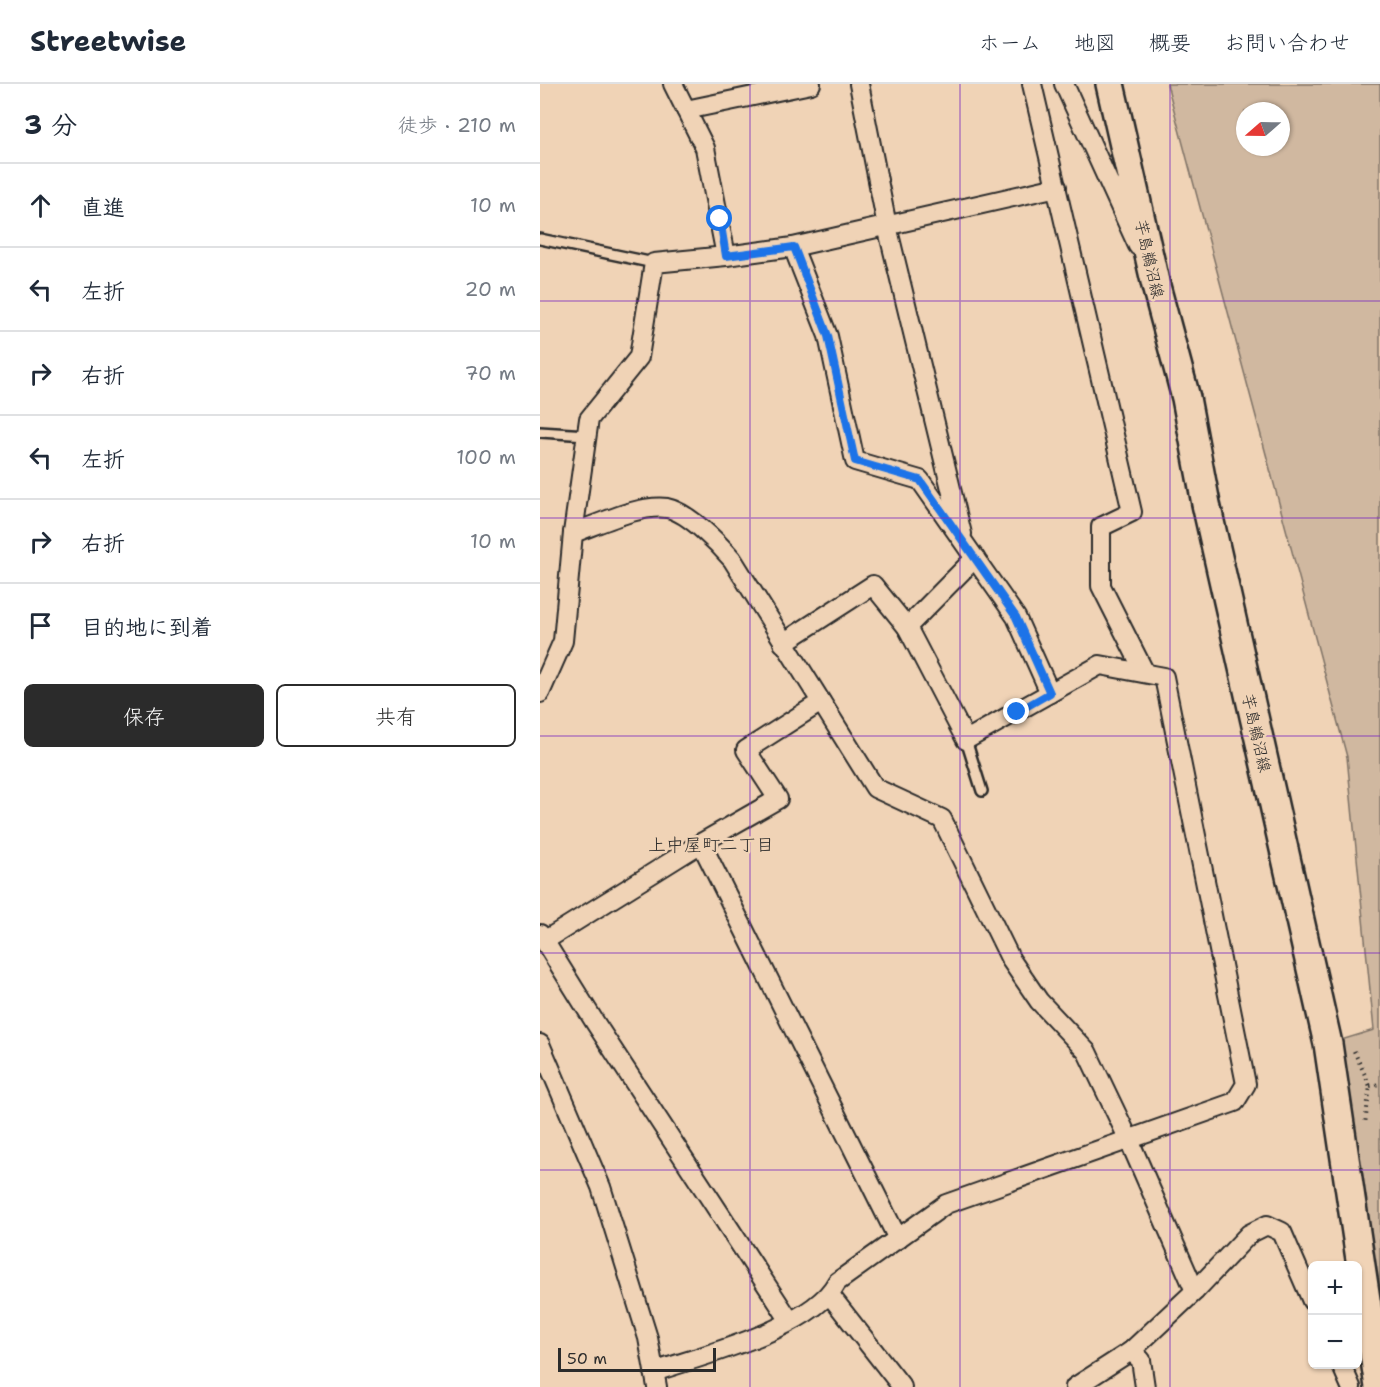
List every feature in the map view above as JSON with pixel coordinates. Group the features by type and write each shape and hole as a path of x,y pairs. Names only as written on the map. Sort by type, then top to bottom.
{"main road":[{"name":"芋島鵜沼線","path":"1110,84 1156,286 1186,398 1206,504 1328,1044 1379,1387"}],"street":[{"path":"673,84 705,148 714,182 726,256"},
{"path":"686,110 811,84"},
{"path":"859,84 887,226 970,551"},
{"path":"1032,84 1132,512 1101,527 1101,586 1145,673"},
{"path":"1064,84 1156,286"},
{"path":"540,693 563,641 573,533 589,419 639,357 654,263 794,247 1057,187"},
{"path":"794,247 828,336 855,461 920,480 1016,617 1050,693"},
{"path":"573,533 635,512 668,508 715,540 732,559 875,788 942,819 1011,960 1038,1001 1087,1052 1129,1140 1195,1291"},
{"path":"908,627 970,551"},
{"path":"540,1044 601,1187 648,1338 656,1380 777,1329 830,1295 837,1282 946,1204 1235,1102 1246,1084 1164,677 1100,665 966,740 908,627 873,585 783,643"},
{"path":"790,1321 541,940 778,799 746,750 821,702"},
{"path":"701,843 898,1239"},
{"path":"1075,1387 1131,1351 1195,1291 1249,1234 1267,1225 1282,1232 1308,1292"},
{"path":"830,1295 902,1387"},
{"path":"1131,1351 1141,1360 1145,1387"},
{"path":"1343,1369 1350,1387"}],"lane":[{"path":"540,239 654,263"},
{"path":"540,432 587,435"},
{"path":"966,740 982,791"}],"path":[{"path":"1370,1086 1380,1084"}],"shaded area":[{"path":"1167,84 1380,84 1380,1387 1328,1044 1374,1030 1347,757"}],"district":[{"name":"上中屋町二丁目","path":"711,845"}],"route":[{"path":"720,219 726,256 794,247 828,336 855,461 920,480 1016,617 1050,693 1017,712"}]}
